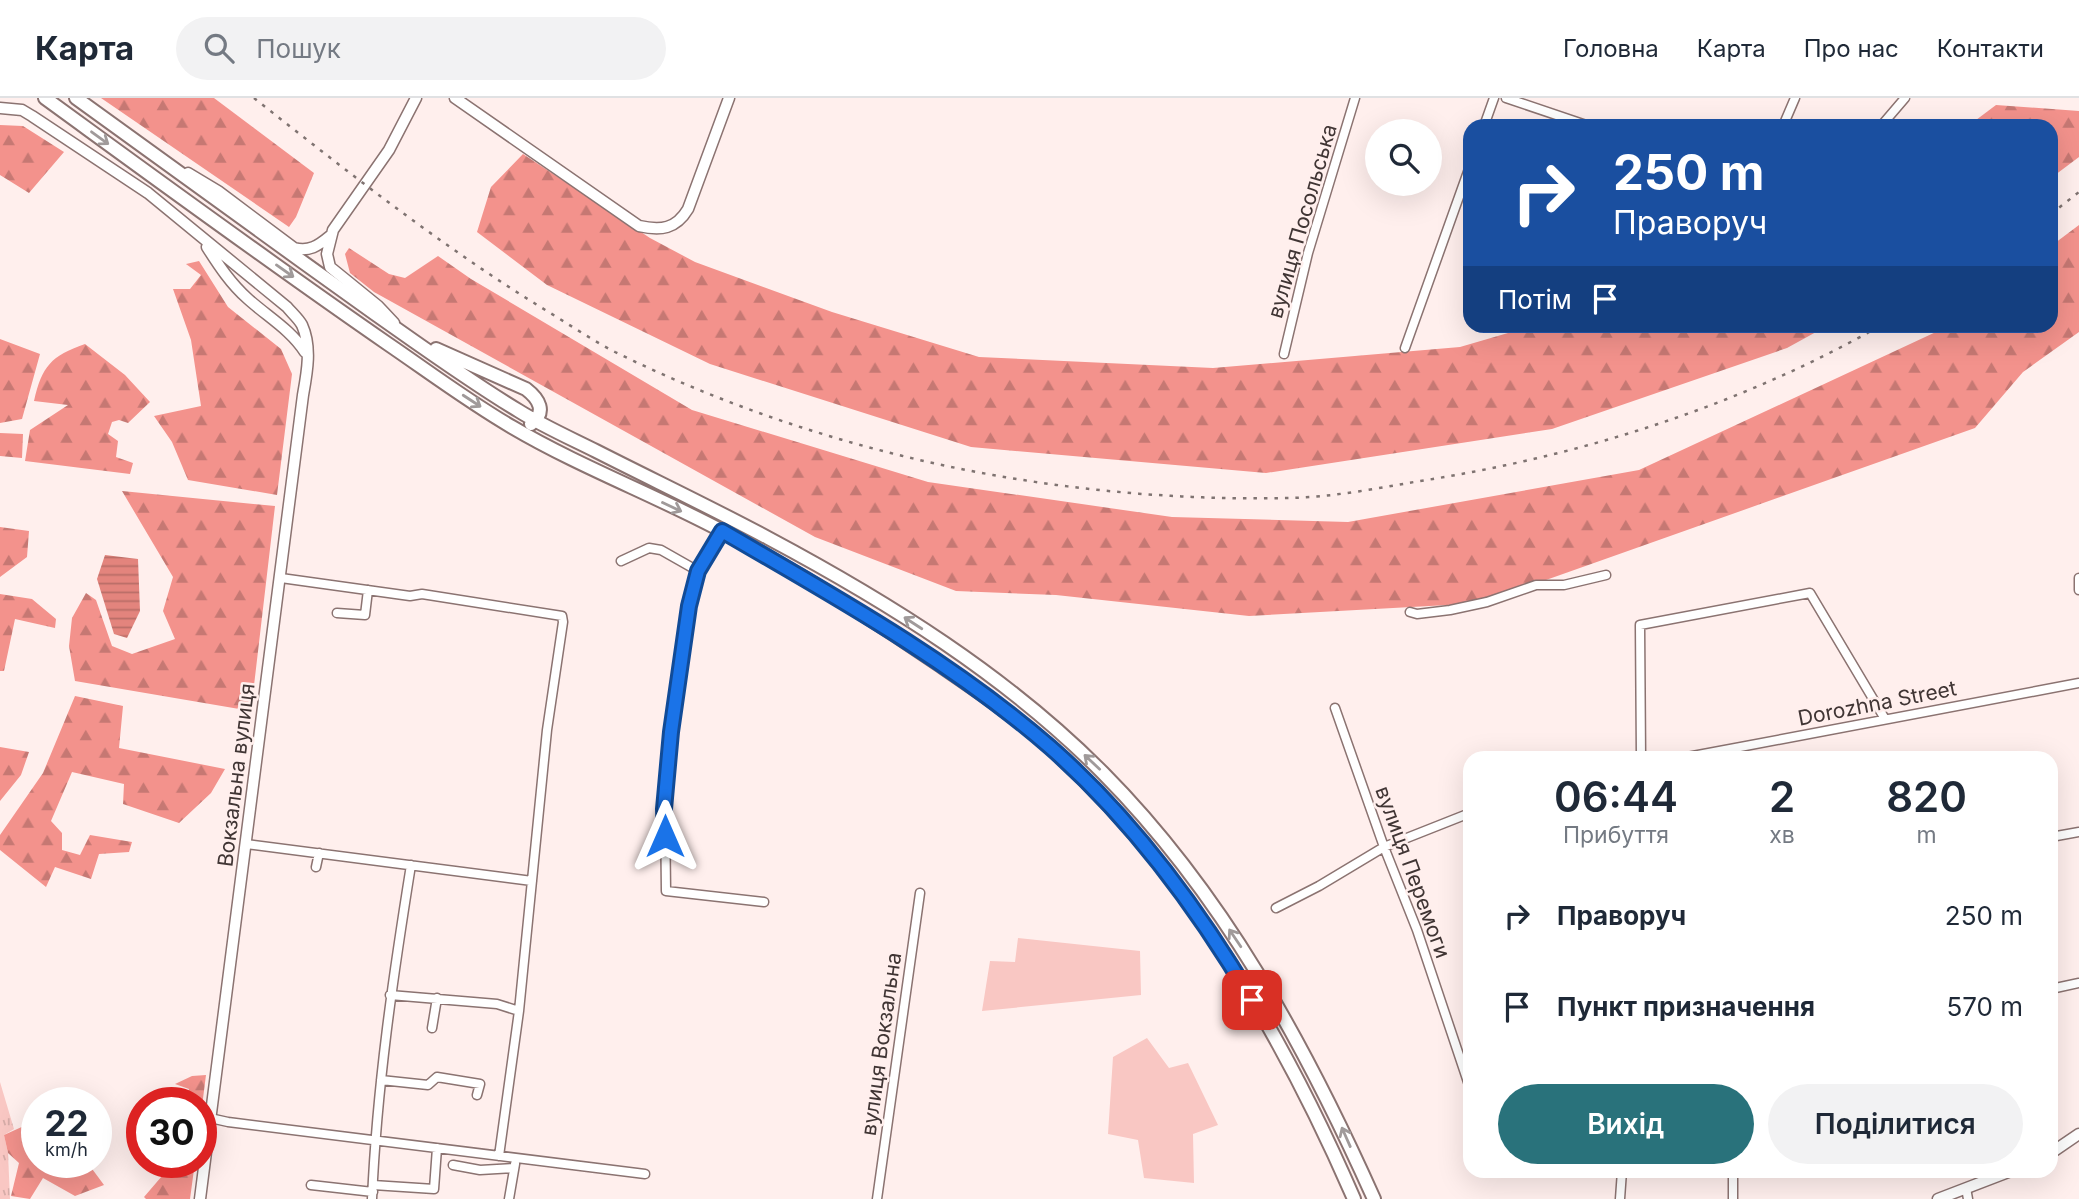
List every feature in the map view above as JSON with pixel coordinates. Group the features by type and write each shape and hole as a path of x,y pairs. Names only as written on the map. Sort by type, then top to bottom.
{"highway":[{"path":"76,98 410,338 536,421 768,538 881,603 995,680 1061,734 1135,807 1218,912 1254,966 1304,1053 1342,1127 1374,1199"},
{"path":"45,99 331,305 514,429 722,531 873,619 983,695 1049,746 1117,813 1189,902 1229,961 1296,1076 1354,1199"},
{"path":"410,338 526,389 537,398 540,415 536,421 514,429"}],"street":[{"path":"410,338 378,306 330,267 327,254 333,233 389,150 415,98"},
{"path":"455,98 639,226 665,229 677,223 688,209 729,98"},
{"name":"вулиця Посольська","path":"1284,354 1308,253 1355,98"},
{"path":"1486,119 1494,98"},
{"path":"1506,98 1568,119"},
{"path":"1786,119 1795,98"},
{"path":"1887,119 1905,98"},
{"path":"0,108 22,110 148,193 295,316 291,325 283,328"},
{"path":"153,153 218,191 294,248 304,251 316,247 333,233"},
{"path":"1405,348 1463,186"},
{"path":"201,237 225,277 297,340 307,356"},
{"path":"246,298 249,292 260,286"},
{"name":"Вокзальна вулиця","path":"214,1087 308,370 302,325 295,316"},
{"path":"722,531 698,571 689,606 671,732 664,809 666,891 764,902"},
{"path":"621,561 649,548 661,550 698,571"},
{"path":"1410,612 1417,614 1450,610 1488,602 1536,586 1564,584 1606,575"},
{"path":"2079,578 2079,590"},
{"path":"281,579 410,596 422,594 562,616 553,704 547,730 519,1011 499,1156"},
{"path":"337,613 365,615 368,590"},
{"path":"1642,751 1640,625 1810,593 1885,719"},
{"name":"Dorozhna Street","path":"1718,751 2079,683"},
{"name":"вулиця Перемоги","path":"1335,708 1463,1068"},
{"path":"1276,908 1320,886 1384,847 1463,816"},
{"path":"2058,836 2079,832"},
{"path":"246,844 532,881"},
{"path":"316,867 319,853"},
{"path":"373,1192 374,1141 390,995 411,865"},
{"name":"вулиця Вокзальна","path":"877,1199 920,893"},
{"path":"2058,988 2079,983"},
{"path":"390,995 498,1004 519,1011"},
{"path":"432,1028 437,999"},
{"path":"381,1080 428,1085 437,1077 480,1084 477,1095"},
{"path":"217,1119 645,1174"},
{"path":"2058,1148 2079,1134"},
{"path":"311,1185 373,1192 434,1189 437,1148"},
{"path":"509,1199 516,1158"},
{"path":"453,1165 480,1170 514,1168"},
{"name":"Вокзальна вулиця","path":"200,1199 203,1178"},
{"path":"1620,1199 1622,1178"},
{"path":"1732,1199 1733,1178"},
{"path":"1938,1199 1967,1194 1998,1178"}],"green space":[{"path":"101,98 214,98 314,173 296,217 289,227"},
{"path":"1996,105 2079,111 2079,157 2058,173 2058,119 1977,119"},
{"path":"0,125 23,126 64,152 29,193 0,175"},
{"path":"523,154 650,238 695,262 832,312 979,357 1213,368 1460,347 1508,333 1814,333 1787,348 1552,429 1266,473 971,447 710,364 547,285 477,232 491,187"},
{"path":"2079,225 2079,332 2023,372 1975,428 1546,580 1466,604 1249,616 1056,595 956,591 815,537 374,292 350,273 345,254 349,248 389,274 405,278 438,256 471,279 692,410 928,482 1172,517 1348,522 1639,470 1934,333 2058,333 2058,241"},
{"path":"199,261 228,307 281,349 292,374 277,495 188,480 172,442 154,416 201,406 191,340 173,289 190,289 201,275 186,264"},
{"path":"0,339 40,354 22,419 0,423"},
{"path":"85,344 125,375 150,402 128,423 119,420 112,422 108,434 118,441 116,457 133,463 130,474 25,461 30,430 68,405 34,401 45,371 56,358"},
{"path":"0,433 23,434 22,458 0,456"},
{"path":"122,491 275,506 251,711 75,681 69,646 72,618 86,593 96,600 112,646 132,654 175,639 163,611 173,577"},
{"path":"0,527 29,531 27,557 0,577"},
{"path":"0,594 32,599 56,619 55,628 15,619 4,671 0,671"},
{"path":"75,696 123,706 119,748 225,769 211,793 179,823 123,804 124,784 72,772 51,821 62,833 62,850 80,855 90,835 132,842 129,852 99,854 91,879 55,867 46,887 0,850 0,835 43,773"},
{"path":"0,747 29,752 21,775 0,801"},
{"path":"1018,938 1140,951 1141,995 982,1011 990,961 1015,962"},
{"path":"1147,1038 1169,1068 1188,1063 1218,1125 1193,1134 1194,1183 1144,1178 1138,1140 1108,1134 1113,1057"},
{"path":"206,1075 204,1087 183,1087 175,1084 192,1076"},
{"path":"0,1082 14,1129 4,1135 8,1153 10,1199 0,1199"},
{"path":"21,1127 21,1178 43,1178 30,1199 11,1196 19,1163 8,1153 4,1135"},
{"path":"43,1178 99,1178 104,1185 75,1196"},
{"path":"160,1178 193,1178 190,1199 144,1197"}],"shaded area":[{"path":"105,555 138,559 140,611 127,638 114,634 97,579"}],"railway":[{"path":"254,98 434,236 509,287 615,352 695,388 776,419 860,445 944,466 1030,481 1117,492 1291,498 1352,492 1475,471 1595,443 1712,405 1825,355 1867,333"},
{"path":"2058,208 2079,192"}],"route":[{"path":"665,836 664,809 671,732 689,606 698,571 722,531 873,619 983,695 1049,746 1117,813 1153,855 1189,902 1252,1000"}]}
